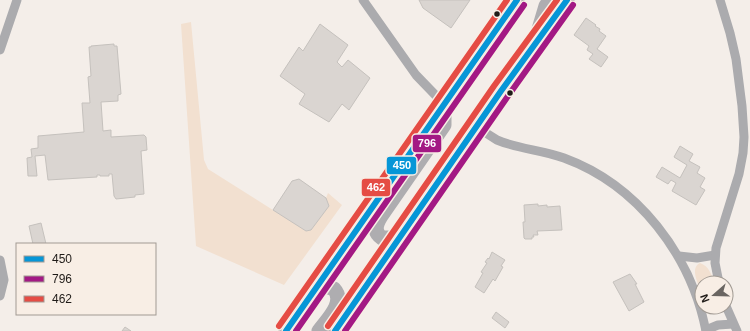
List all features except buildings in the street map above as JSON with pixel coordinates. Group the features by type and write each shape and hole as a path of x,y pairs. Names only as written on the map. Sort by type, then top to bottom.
{"main road":[{"path":"286,331 517,0"},
{"path":"532,50 546,6 550,0"},
{"path":"335,331 477,126 567,0"},
{"path":"399,238 382,238 376,232 376,224 444,125 444,104"},
{"path":"319,331 334,310 338,295 334,288 320,284"}],"street":[{"path":"0,50 17,0"},
{"path":"363,0 416,75 444,104"},
{"path":"718,275 715,255 739,174 744,137 736,59 720,0"},
{"path":"477,126 496,139 584,165 608,180 626,194 656,225 679,256 695,292 706,331 718,326 735,327 730,315"},
{"path":"679,256 697,258 715,255"},
{"path":"0,260 4,280 0,296"}],"shaded area":[{"path":"191,22 204,160 208,169 306,231 311,230 329,206 326,198 328,193 342,205 284,285 196,246 181,24"},
{"path":"700,263 703,264 711,275 695,275 695,269"}],"transit line":[{"name":"462","path":"279,326 507,0"},
{"name":"450","path":"286,331 517,0"},
{"name":"462","path":"328,326 494,86 557,0"},
{"name":"450","path":"335,331 501,91 567,0"},
{"name":"796","path":"296,331 524,5"},
{"name":"796","path":"345,331 573,5"}]}
